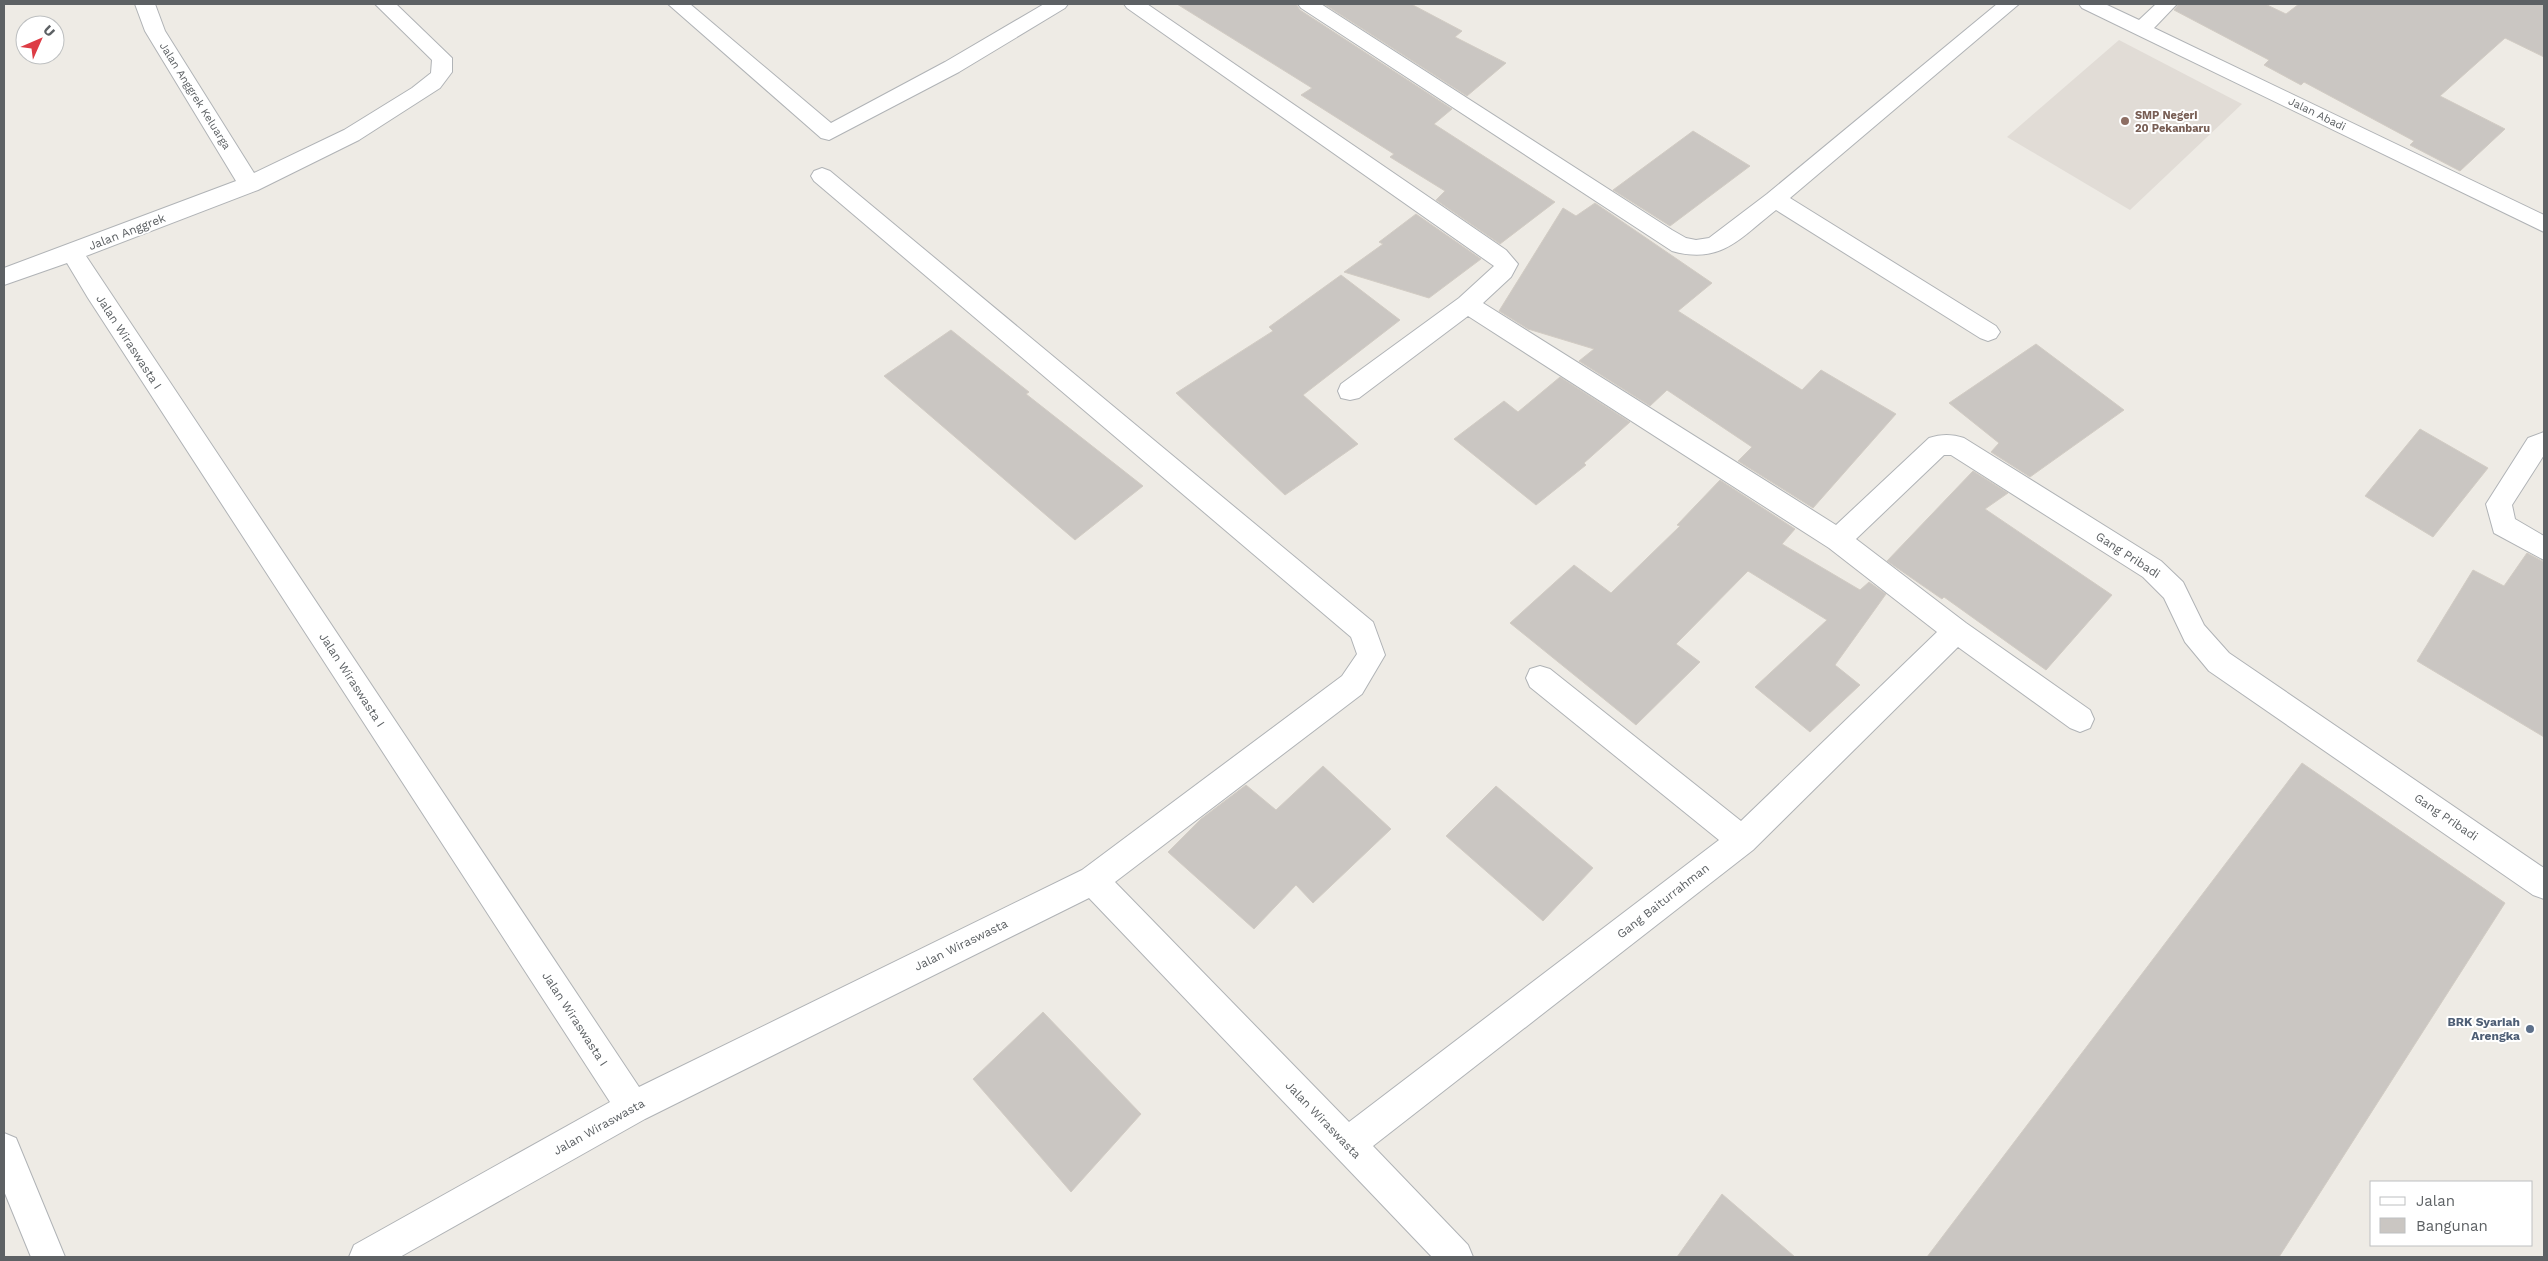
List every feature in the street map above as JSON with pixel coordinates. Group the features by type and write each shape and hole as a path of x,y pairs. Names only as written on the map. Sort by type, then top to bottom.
{"street":[{"name":"Jalan Anggrek Keluarga","path":"145,4 155,31 250,185"},
{"name":"Jalan Anggrek","path":"4,277 73,253 250,185 354,135 432,83 443,72 445,65 442,58 385,4"},
{"path":"678,4 829,133 952,67 1058,4"},
{"path":"1134,4 1498,256 1506,264 1503,271 1467,304 1350,391"},
{"path":"1308,4 1680,245 1696,248 1715,245 1774,199 2009,4"},
{"name":"Jalan Abadi","path":"2089,4 2544,224"},
{"path":"2141,29 2167,4"},
{"path":"822,176 1362,630 1371,655 1352,685 1093,880"},
{"path":"1774,199 1988,332"},
{"name":"Jalan Wiraswasta I","path":"73,253 96,292 633,1107"},
{"path":"1467,304 1838,540 1956,631 2080,719"},
{"path":"2544,442 2537,445 2498,504 2503,525 2544,549"},
{"name":"Gang Pribadi","path":"1838,540 1938,445 1954,445 2170,582 2181,600 2192,630 2204,647 2219,662 2544,885"},
{"name":"Gang Baiturrahman","path":"1347,1144 1742,840 1956,631"},
{"path":"1540,678 1742,840"},
{"name":"Jalan Wiraswasta","path":"366,1257 633,1107 1093,880 1456,1257"},
{"path":"4,1150 48,1257"}],"shaded area":[{"name":"SMP Negeri 20 Pekanbaru","path":"2119,40 2242,104 2130,210 2007,137"}],"building":[{"path":"1177,4 1296,4 1300,10 1452,109 1434,124 1555,202 1500,244 1436,200 1445,191 1390,157 1394,154 1301,95 1312,88"},
{"path":"1324,4 1411,4 1462,31 1455,37 1506,63 1467,96"},
{"path":"2179,4 2265,4 2286,14 2299,4 2544,4 2544,57 2505,38 2440,96 2505,129 2460,171 2410,145 2414,141 2304,82 2301,85 2264,65 2269,60 2174,10"},
{"path":"1693,131 1750,166 1670,226 1613,190"},
{"path":"1595,203 1712,283 1678,311 1802,390 1821,370 1896,414 1813,508 1738,461 1752,447 1667,390 1650,406 1579,361 1594,349 1528,329 1499,311 1563,208 1576,216"},
{"path":"1416,214 1481,259 1429,298 1344,272 1383,244 1379,242"},
{"path":"1341,275 1400,320 1303,395 1358,444 1285,495 1176,393 1273,331 1269,327"},
{"path":"951,330 1029,392 1026,394 1143,486 1075,540 884,376"},
{"path":"2036,344 2124,410 2030,477 1991,452 1999,443 1949,403"},
{"path":"1560,377 1630,422 1584,463 1586,465 1536,505 1454,439 1504,401 1518,412"},
{"path":"2420,429 2488,468 2433,537 2365,496"},
{"path":"1973,471 2008,493 1985,509 2112,595 2046,670 1944,597 1942,599 1887,561"},
{"path":"1720,480 1795,529 1782,544 1860,590 1869,582 1886,594 1835,665 1860,685 1810,732 1755,687 1827,620 1748,571 1676,644 1700,662 1636,725 1510,623 1574,565 1611,593 1680,526 1677,525"},
{"path":"2527,553 2544,562 2544,737 2417,661 2473,570 2504,586"},
{"path":"2302,763 2505,903 2279,1257 1927,1257"},
{"path":"1323,766 1391,829 1313,903 1296,885 1254,929 1168,852 1201,819 1246,785 1276,810"},
{"path":"1496,786 1593,868 1543,921 1446,836"},
{"path":"1043,1012 1141,1114 1071,1192 973,1079"},
{"path":"1722,1194 1795,1257 1677,1257"}],"place":[{"name":"SMP Negeri 20 Pekanbaru","path":"2125,121"},
{"name":"BRK Syariah Arengka","path":"2530,1029"}]}
